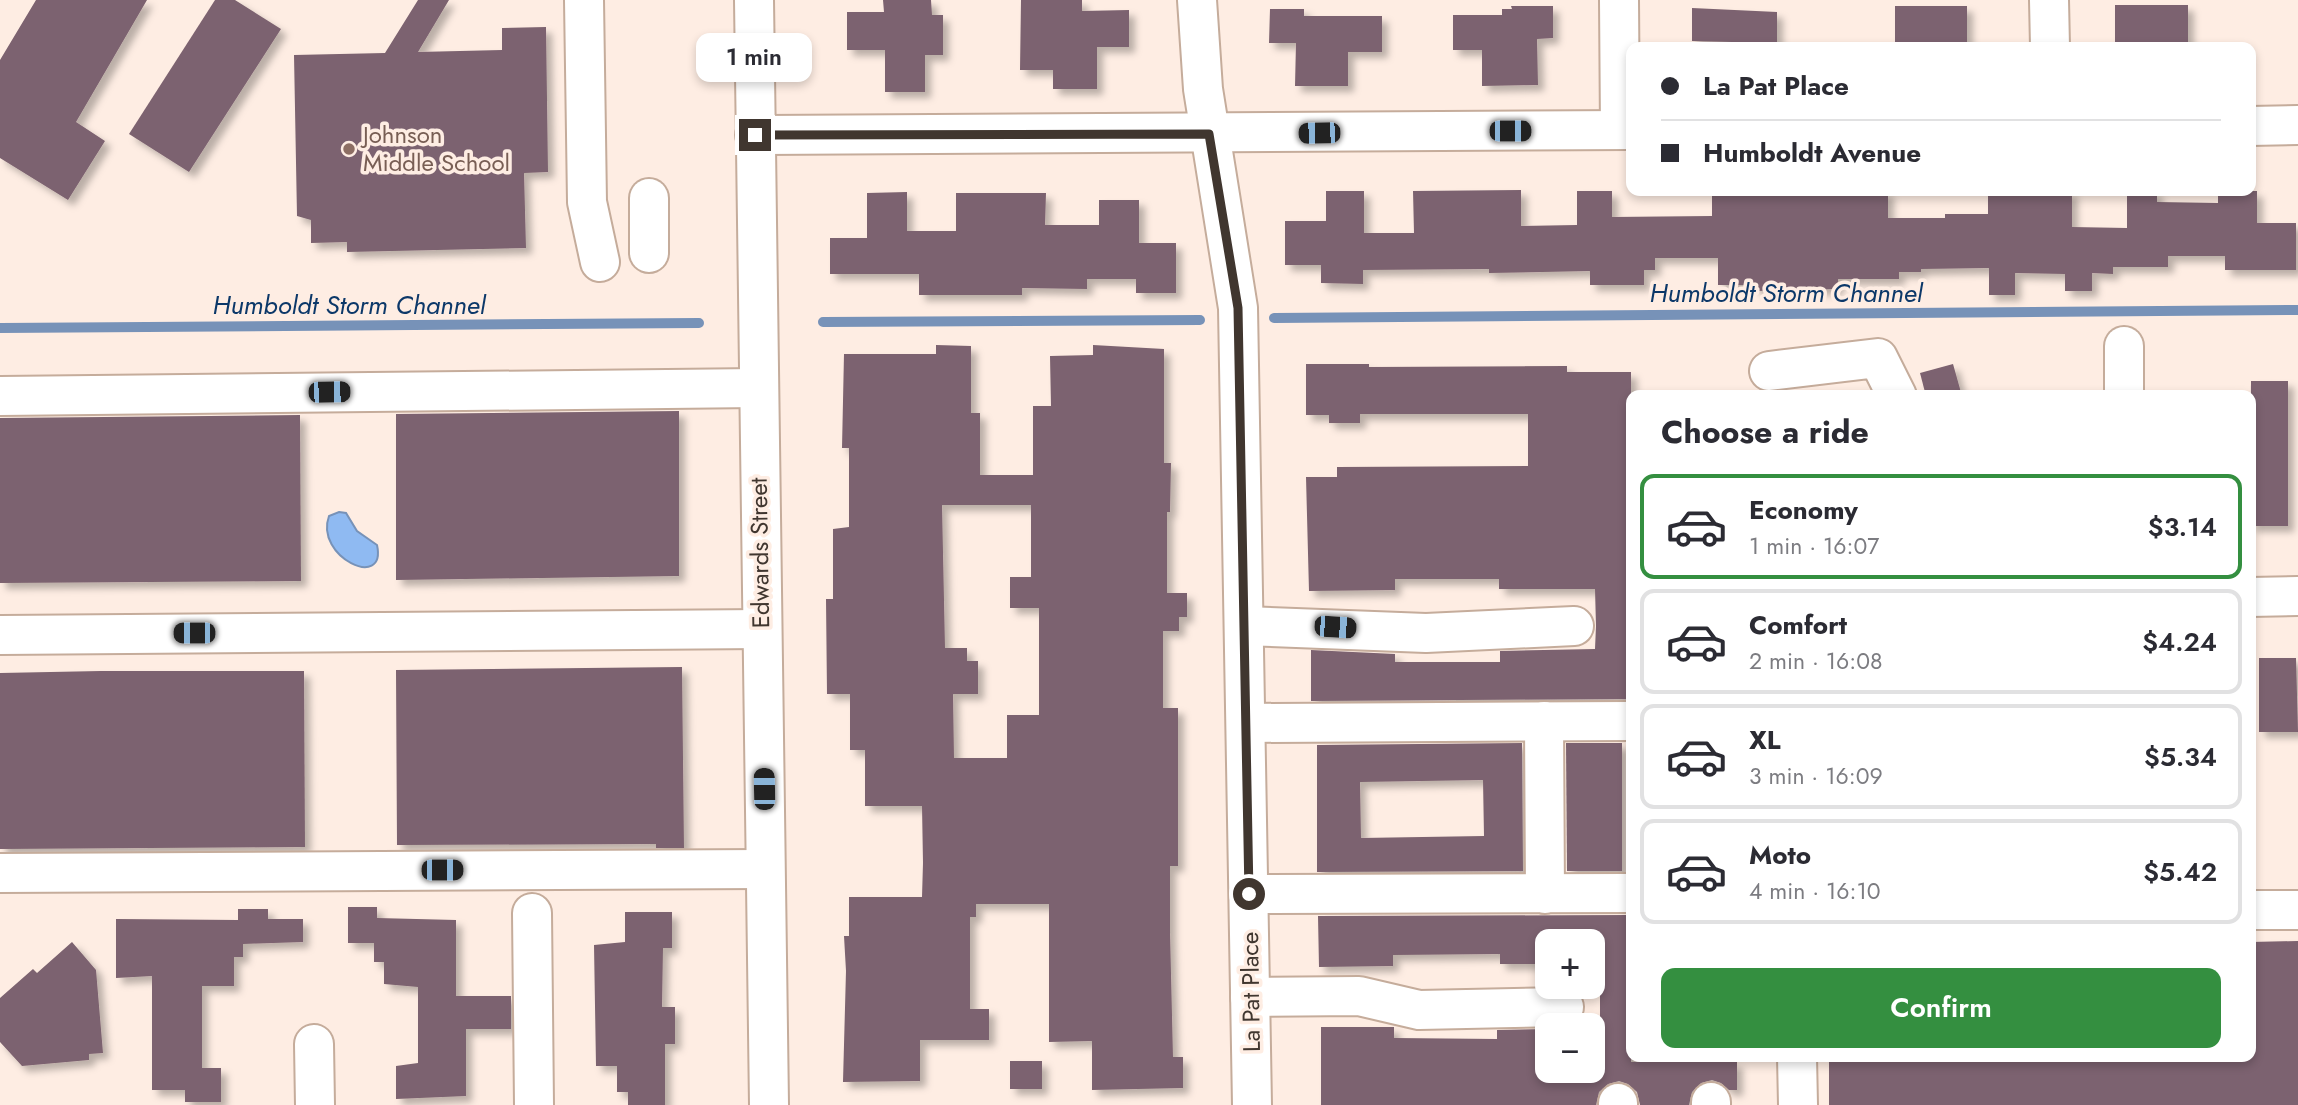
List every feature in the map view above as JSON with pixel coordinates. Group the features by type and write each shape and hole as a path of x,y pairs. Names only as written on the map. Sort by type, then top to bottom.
{"street":[{"path":"584,0 587,202 600,262"},
{"name":"Edwards Street","path":"754,0 769,1105"},
{"name":"La Pat Place","path":"1197,0 1209,134 1239,319 1252,1105"},
{"path":"755,135 1625,130 1619,0"},
{"path":"2049,0 2050,42"},
{"path":"2256,126 2298,125"},
{"path":"649,198 649,253"},
{"path":"2124,346 2124,390"},
{"path":"1769,371 1878,358 1894,390"},
{"path":"0,396 758,388"},
{"path":"2256,597 2298,596"},
{"path":"1244,626 1426,633 1574,626"},
{"path":"0,635 762,629"},
{"path":"1544,721 1545,894"},
{"path":"1245,723 1626,721"},
{"path":"0,873 765,869"},
{"path":"1249,894 1626,893"},
{"path":"2256,910 2298,910"},
{"path":"531,913 534,1105"},
{"path":"1250,997 1359,996 1419,1010 1564,1007"},
{"path":"314,1044 315,1105"},
{"path":"1797,1062 1798,1105"}],"water":[{"path":"339,512 346,513 357,531 377,545 377,559 372,566 362,567 351,563 340,555 332,544 327,531 329,516"}],"building":[{"path":"36,0 147,0 76,122 105,141 68,200 0,158 0,60"},
{"path":"215,0 235,0 281,29 189,172 129,134"},
{"path":"418,0 449,0 418,52 502,50 502,28 546,27 548,172 524,173 526,248 347,252 347,242 311,243 311,220 297,216 294,55 385,53"},
{"path":"883,0 931,0 932,15 943,15 943,55 925,55 925,92 885,92 885,50 847,50 847,12 884,12"},
{"path":"1021,0 1082,0 1082,11 1129,10 1129,47 1097,47 1097,89 1053,89 1053,70 1020,70"},
{"path":"2115,5 2188,5 2188,42 2115,42"},
{"path":"1511,6 1553,6 1553,38 1537,39 1538,85 1482,86 1482,50 1453,50 1453,15 1502,15 1502,9 1512,9"},
{"path":"1895,6 1967,6 1967,42 1895,42"},
{"path":"1692,8 1777,12 1777,42 1692,41"},
{"path":"1270,9 1304,9 1304,16 1382,16 1382,52 1348,52 1348,86 1295,86 1296,43 1269,43"},
{"path":"1521,190 1521,226 1577,225 1577,191 1612,191 1612,217 1712,216 1712,196 1888,196 1888,218 1945,218 1945,214 1988,214 1988,196 2072,196 2072,227 2127,228 2127,196 2157,196 2157,202 2218,203 2218,196 2256,196 2257,191 2257,223 2296,223 2296,270 2225,270 2225,256 2168,256 2168,267 2113,267 2113,274 2092,273 2092,291 2065,291 2065,274 2015,273 2015,295 1989,295 1989,268 1921,269 1921,272 1899,272 1899,279 1838,279 1838,289 1757,291 1757,285 1718,285 1718,258 1655,258 1655,270 1644,270 1644,285 1590,285 1590,271 1489,273 1489,269 1363,270 1363,284 1321,283 1321,265 1285,265 1285,221 1326,221 1326,191 1364,191 1364,233 1414,233 1413,191"},
{"path":"907,192 907,231 956,231 956,193 1046,193 1045,225 1099,225 1099,200 1139,200 1139,243 1176,243 1176,293 1136,293 1136,279 1087,279 1087,289 1022,288 1022,295 919,295 919,274 830,274 830,238 867,238 867,193"},
{"path":"936,345 971,346 971,413 980,413 980,475 1033,475 1033,406 1051,406 1050,356 1093,355 1093,345 1164,349 1164,463 1171,463 1170,512 1167,512 1167,593 1187,593 1187,617 1179,617 1179,631 1163,631 1163,708 1178,708 1178,866 1170,866 1170,932 1173,1057 1183,1057 1183,1088 1092,1090 1092,1041 1049,1042 1049,904 976,904 976,917 970,917 970,1009 989,1009 989,1040 920,1040 920,1081 843,1082 846,971 844,936 849,936 849,897 922,897 923,863 922,806 865,806 865,750 850,750 850,694 827,694 826,599 833,599 833,529 849,527 849,448 842,448 844,354 936,354","holes":["942,505 1031,505 1031,577 1010,577 1010,608 1039,608 1039,715 1007,715 1007,758 954,758 953,694 978,694 978,661 967,661 967,648 945,648"]},
{"path":"1306,364 1369,364 1369,367 1567,366 1567,372 1631,372 1631,390 1626,390 1626,699 1311,701 1311,650 1395,654 1395,662 1500,662 1500,651 1595,649 1596,626 1595,589 1499,589 1499,579 1395,579 1395,590 1309,591 1306,477 1337,477 1337,467 1528,466 1528,414 1360,414 1360,423 1329,423 1329,415 1306,415"},
{"path":"1953,364 1960,390 1924,390 1920,373"},
{"path":"2251,381 2288,381 2288,526 2256,526 2256,390 2251,390"},
{"path":"679,411 679,576 396,580 396,414"},
{"path":"300,415 301,581 0,583 0,418"},
{"path":"2259,658 2296,658 2298,732 2259,732"},
{"path":"682,667 684,848 656,848 656,844 397,845 396,670"},
{"path":"304,671 305,847 0,849 0,673"},
{"path":"1522,743 1523,871 1317,872 1317,745","holes":["1483,780 1484,836 1361,838 1360,782"]},
{"path":"1566,743 1622,743 1622,871 1567,871"},
{"path":"348,907 377,907 377,918 456,920 456,996 511,996 511,1029 466,1029 466,1096 396,1099 396,1066 418,1063 418,987 384,984 384,962 374,962 374,943 348,943"},
{"path":"238,909 268,909 268,919 303,919 303,942 243,944 243,957 234,957 234,986 202,986 202,1068 221,1068 221,1102 185,1102 185,1090 152,1090 152,976 116,978 116,919 238,920"},
{"path":"625,912 672,912 672,948 663,948 662,1007 675,1007 675,1044 665,1044 665,1105 628,1105 628,1092 617,1092 617,1066 596,1066 594,945 625,942"},
{"path":"1626,915 1626,1062 1737,1062 1737,1090 1729,1090 1712,1080 1701,1083 1692,1092 1689,1105 1640,1105 1637,1092 1628,1084 1619,1081 1608,1084 1599,1092 1596,1105 1321,1105 1321,1027 1394,1027 1394,1038 1497,1039 1497,1030 1535,1029 1535,1083 1605,1083 1605,1013 1600,1013 1600,999 1605,999 1605,929 1535,929 1535,964 1500,964 1500,954 1393,955 1393,966 1319,967 1318,916"},
{"path":"2298,941 2298,1105 1829,1105 1829,1062 2256,1062 2256,942"},
{"path":"72,942 96,970 103,1053 89,1054 89,1060 22,1066 0,1042 0,998 33,969 37,973"},
{"path":"1010,1061 1042,1061 1042,1089 1010,1089"}],"waterway":[{"name":"Humboldt Storm Channel","path":"1274,318 2298,310"},
{"path":"823,322 1200,320"},
{"name":"Humboldt Storm Channel","path":"0,328 699,323"}],"place":[{"name":"Johnson Middle School","path":"349,149"}],"route":[{"path":"755,135 1209,134 1238,308 1249,894"}]}
